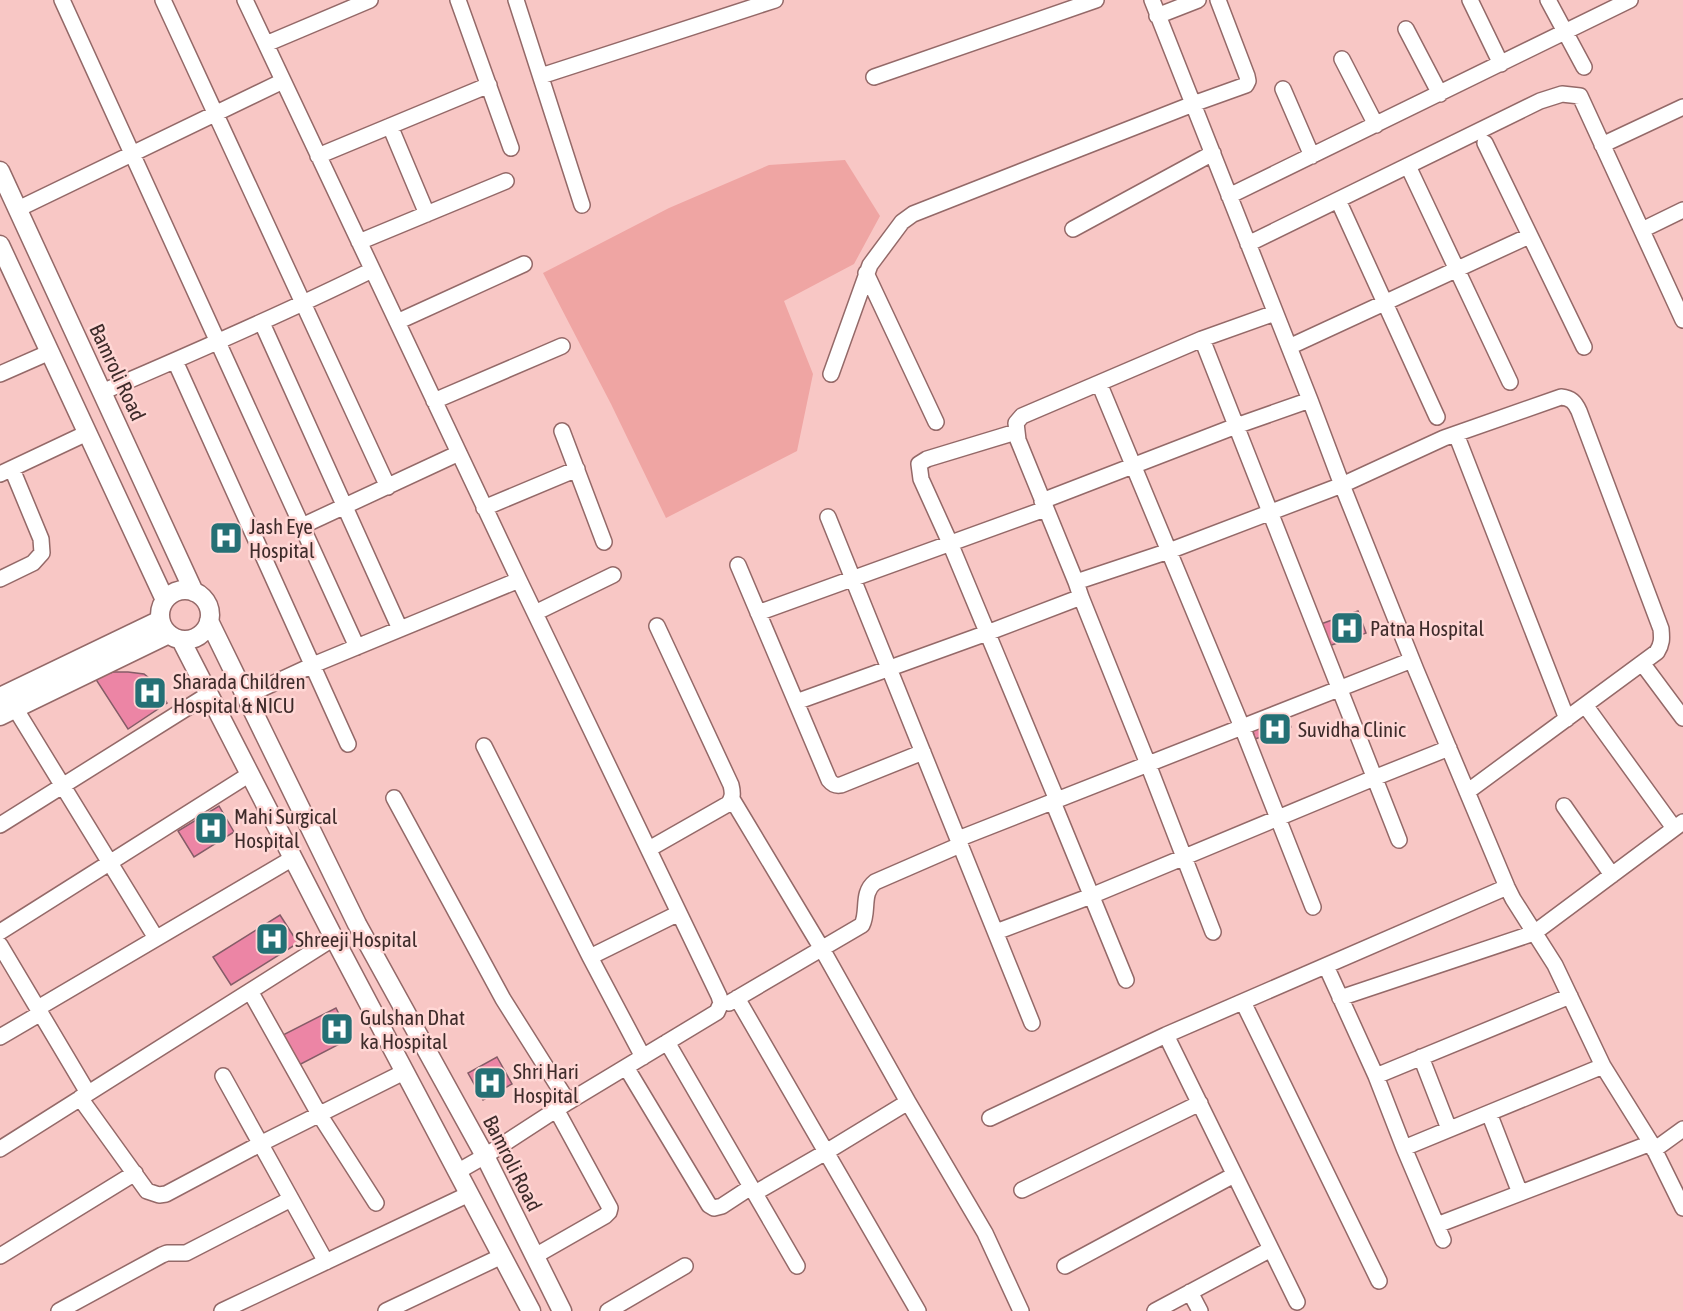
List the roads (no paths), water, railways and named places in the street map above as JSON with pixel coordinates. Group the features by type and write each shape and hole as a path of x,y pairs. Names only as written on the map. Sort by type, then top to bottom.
{"street":[{"path":"62,0 357,647"},
{"path":"163,0 388,487"},
{"path":"245,0 484,508 719,996 720,1008"},
{"path":"266,44 370,0"},
{"path":"458,0 511,148"},
{"path":"516,0 582,205"},
{"path":"541,76 775,0"},
{"path":"874,77 1096,0"},
{"path":"1152,0 1412,660 1507,887 1555,965 1603,1066 1652,1147 1683,1208"},
{"path":"1157,16 1198,0"},
{"path":"831,374 870,265 902,222 913,214 1246,85 1247,76 1218,0"},
{"path":"1470,0 1501,64"},
{"path":"1548,0 1584,67"},
{"path":"1229,196 1630,0"},
{"path":"1406,29 1440,94"},
{"path":"1342,59 1376,125"},
{"path":"18,209 283,81"},
{"path":"318,156 489,85"},
{"path":"1282,89 1312,156"},
{"path":"1248,244 1540,101 1562,93 1580,96 1683,320"},
{"path":"1602,146 1683,107"},
{"path":"390,126 427,214"},
{"path":"1485,143 1584,347"},
{"path":"1073,229 1213,153"},
{"path":"1408,166 1510,382"},
{"name":"Bamroli Road","path":"0,171 194,592"},
{"path":"359,242 506,181"},
{"path":"1338,200 1437,417"},
{"path":"1642,231 1683,210"},
{"path":"1289,347 1529,236"},
{"path":"0,245 5,267 50,352 165,600"},
{"path":"397,322 524,264"},
{"path":"102,392 218,343 372,270"},
{"path":"866,273 936,422"},
{"path":"1213,932 1043,505 1018,440 1016,423 1022,416 1202,339 1275,313"},
{"path":"262,323 400,629"},
{"path":"1202,339 1399,840"},
{"path":"434,401 562,346"},
{"path":"0,374 50,352"},
{"path":"175,361 348,744"},
{"path":"1099,383 1242,727 1313,907"},
{"path":"796,702 987,633 1078,589 1169,551 1342,485 1456,434 1562,397 1569,397 1576,404 1661,629 1661,646 1657,652 1467,792"},
{"path":"758,613 950,543 1134,466 1310,400"},
{"path":"562,431 604,542"},
{"path":"1016,432 927,459 919,464 921,479 987,633 1126,980"},
{"path":"0,579 33,562 42,553 41,539 6,471 87,433"},
{"path":"1456,434 1566,719"},
{"path":"302,526 459,453"},
{"path":"484,508 577,469"},
{"path":"828,517 1032,1023"},
{"path":"738,565 832,784 842,785 923,752"},
{"path":"535,613 613,575"},
{"path":"246,696 313,665 519,580"},
{"path":"0,698 170,631 190,640 198,636 204,631 209,621 209,609 201,596 187,590 171,594 165,600 160,608 170,631 209,694 334,938 531,1311"},
{"name":"Bamroli Road","path":"209,621 357,924 485,1156 562,1311"},
{"path":"657,626 731,785 732,800 822,949 985,1233 1022,1311"},
{"path":"156,938 63,785 8,712 170,631"},
{"path":"458,1172 720,1008 862,925 866,912 867,893 875,882 959,842 1055,801 1412,660"},
{"path":"1642,663 1683,718"},
{"path":"0,825 209,694"},
{"path":"1340,998 1534,933 1679,825 1586,705"},
{"path":"484,746 643,1057"},
{"path":"996,932 1185,858 1449,748"},
{"path":"0,932 250,774"},
{"path":"394,798 562,1106 610,1208 605,1216 535,1256"},
{"path":"649,849 732,800"},
{"path":"1564,806 1612,875"},
{"path":"0,1037 156,938 293,858"},
{"path":"990,1118 1166,1035 1507,887"},
{"path":"590,957 679,912"},
{"path":"0,1149 334,938"},
{"path":"0,945 39,1011 84,1096 147,1191 159,1195 166,1194 404,1072"},
{"path":"1326,966 1376,1076 1443,1240"},
{"path":"250,991 319,1114 376,1203"},
{"path":"1376,1076 1570,996"},
{"path":"737,998 918,1311"},
{"path":"1243,1002 1379,1281"},
{"path":"1166,1035 1297,1302"},
{"path":"667,1042 797,1266"},
{"path":"1421,1057 1449,1129"},
{"path":"1404,1148 1603,1066"},
{"path":"626,1067 709,1204 714,1208 826,1152 908,1102"},
{"path":"222,1076 326,1262"},
{"path":"1022,1190 1200,1103"},
{"path":"1489,1113 1520,1193"},
{"path":"1437,1225 1652,1147 1683,1129"},
{"path":"0,1256 135,1173"},
{"path":"1065,1266 1234,1175"},
{"path":"222,1311 469,1194"},
{"path":"58,1311 162,1255 186,1253 291,1199"},
{"path":"1155,1311 1271,1249"},
{"path":"386,1311 502,1256"},
{"path":"608,1311 685,1266"},
{"path":"1190,1292 1200,1311"}],"place":[{"name":"Jash Eye Hospital","path":"226,538"},
{"name":"Patna Hospital","path":"1347,628"},
{"name":"Sharada Children Hospital & NICU","path":"150,693"},
{"name":"Suvidha Clinic","path":"1275,729"},
{"name":"Mahi Surgical Hospital","path":"211,828"},
{"name":"Shreeji Hospital","path":"272,939"},
{"name":"Gulshan Dhat ka Hospital","path":"337,1029"},
{"name":"Shri Hari Hospital","path":"490,1083"}]}
